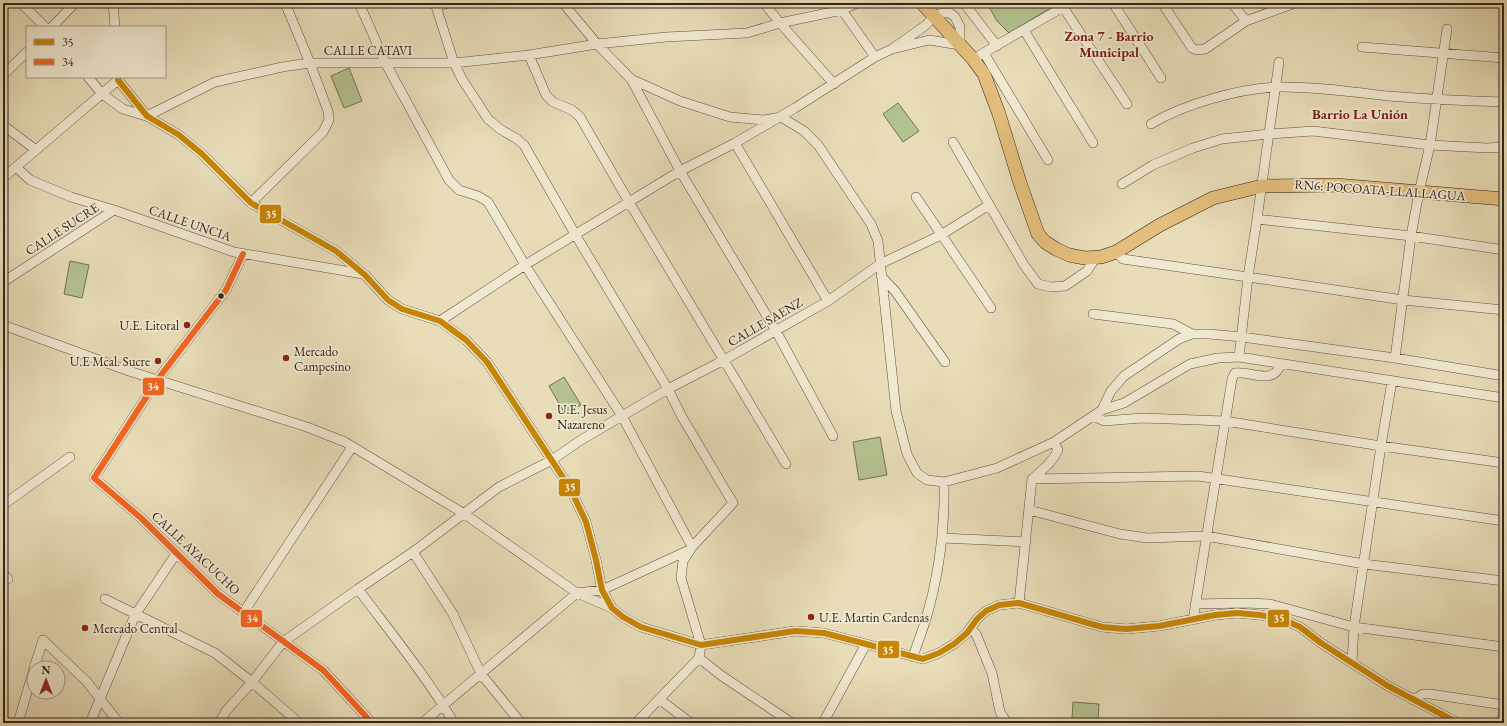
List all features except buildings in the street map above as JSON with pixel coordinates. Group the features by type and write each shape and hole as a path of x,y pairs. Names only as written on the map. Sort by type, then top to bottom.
{"highway":[{"name":"RN6: POCOATA-LLALLAGUA","path":"930,13 948,41 979,56 1038,234 1045,242 1069,255 1085,258 1101,257 1116,252 1160,224 1213,198 1262,186 1336,185 1504,199"}],"street":[{"path":"22,3 44,26"},
{"path":"53,26 75,3"},
{"path":"113,3 115,26"},
{"path":"251,203 323,132 328,124 328,111 285,3"},
{"path":"359,3 386,64 449,180 459,190 478,196 488,202 525,265 622,416 691,548"},
{"path":"448,3 436,5 454,63 462,80 488,119 500,129 517,138 524,145 575,234 668,389 682,417 733,503 691,548 683,561 681,578 701,645 699,658 636,723"},
{"path":"564,3 597,44 631,79 680,171 776,331 834,436"},
{"path":"572,3 575,17"},
{"path":"764,3 834,84"},
{"name":"CALLE CATAVI","path":"147,116 215,82 282,67 310,63 454,63 529,55 597,44 666,37 747,33 780,23 842,10 857,3"},
{"path":"964,3 997,46"},
{"path":"1113,3 1161,78"},
{"path":"1162,3 1192,48 1197,50 1206,49 1214,45 1246,21 1295,3"},
{"path":"1232,3 1246,21"},
{"path":"1048,160 979,56 1066,5 1127,104"},
{"path":"842,10 875,57"},
{"path":"440,321 575,234 680,171 735,143 781,117 875,57 892,49 929,40 948,41 956,33 959,22 955,16 950,13 930,13 892,49"},
{"path":"1395,358 1411,236 1430,145 1447,29"},
{"path":"1024,30 1093,143"},
{"path":"1362,47 1504,58"},
{"path":"3,75 26,53"},
{"path":"529,55 546,95 553,102 572,110 580,117 629,202 786,464"},
{"path":"1239,357 1248,276 1280,62"},
{"path":"89,78 102,94 123,109 147,116 179,134 202,154 251,203 336,251 365,275 388,300 402,309 440,321 466,340 487,362 570,488 586,522 602,590 612,608"},
{"path":"3,178 102,94 118,78 147,116"},
{"path":"631,79 680,101 730,117 764,120 781,117 804,131 818,145 871,224 878,241 896,411 907,454 917,472 927,480 944,482 997,468 1054,442 1102,410 1124,403 1190,364 1218,358 1239,357 1504,398"},
{"path":"1152,124 1164,116 1207,101 1245,91 1276,87 1437,100 1504,102"},
{"path":"3,124 36,150"},
{"path":"1122,184 1152,165 1193,148 1222,139 1269,134 1313,131 1430,145 1487,148 1504,147"},
{"path":"953,142 1024,266 1038,284 1052,287 1065,286 1086,271 1096,257"},
{"path":"735,143 828,300"},
{"name":"CALLE UNCIA","path":"16,167 30,180 71,197 114,210 242,254 365,275"},
{"path":"916,197 991,308"},
{"name":"CALLE SAENZ","path":"219,723 226,711 252,682 283,642 413,552 499,487 552,460 581,440 668,389 776,331 828,300 880,264 941,235 989,205"},
{"name":"CALLE SUCRE","path":"3,282 114,210"},
{"path":"1257,219 1411,236 1504,250"},
{"path":"1116,252 1123,259 1248,276 1403,300 1504,310"},
{"path":"158,379 226,290 242,254"},
{"path":"881,276 895,291 945,362"},
{"path":"1093,314 1174,324 1192,334"},
{"path":"3,325 129,371 307,427 345,442 463,513 577,593 612,608 641,627 701,645 795,630 824,633 923,659 939,653 954,644 986,611 999,605 1019,602 1102,626 1126,629 1159,626 1215,615 1237,613 1260,614 1282,619 1300,627 1321,643 1388,686 1458,723"},
{"path":"1102,410 1111,391 1124,376 1179,340 1192,334 1242,337 1395,358 1504,376"},
{"path":"1193,620 1232,379 1235,373 1241,372 1267,377 1274,375 1278,372 1280,364"},
{"name":"CALLE AYACUCHO","path":"158,379 94,478 141,518 218,594 323,670 372,723"},
{"path":"1352,662 1354,627 1392,381"},
{"path":"1093,416 1104,421 1142,418 1225,421 1381,446 1504,463"},
{"path":"1019,602 1032,479 1046,467 1056,454 1058,450 1054,442"},
{"path":"243,613 352,447"},
{"path":"3,505 70,457"},
{"path":"1032,479 1198,476 1504,521"},
{"path":"913,657 926,620 942,538 944,482"},
{"path":"1029,510 1120,534 1147,538 1206,536 1364,564 1504,581"},
{"path":"942,538 1026,542"},
{"path":"422,723 577,593 602,590 691,548"},
{"path":"413,552 453,614 481,674 521,723"},
{"path":"90,723 135,615 176,554"},
{"path":"358,589 444,705 454,723"},
{"path":"105,600 215,653 252,682 299,723"},
{"path":"1195,604 1270,604 1354,627 1504,647"},
{"path":"970,628 976,634 992,673 1000,712 1007,723"},
{"path":"37,660 43,640 64,660"},
{"path":"823,723 866,644"},
{"path":"699,658 722,676 792,723"},
{"path":"66,662 87,682 119,723"},
{"path":"1413,700 1423,694 1430,694 1504,704 1502,723"},
{"path":"18,723 26,696"},
{"path":"660,699 691,723"}],"green space":[{"path":"987,3 1059,3 1009,33 997,21"},
{"path":"349,68 362,101 344,108 331,76"},
{"path":"898,103 919,131 903,142 883,114"},
{"path":"70,261 89,265 82,298 64,294"},
{"path":"564,377 581,405 565,414 549,386"},
{"path":"880,437 887,475 859,480 853,442"},
{"path":"1073,702 1099,704 1098,720 1072,718"}],"transit line":[{"name":"35","path":"119,78 118,80 147,116 179,135 202,154 251,203 336,251 365,275 388,300 402,309 440,321 466,340 487,362 570,488 586,522 602,590 612,608 623,617 641,627 701,645 795,631 824,633 923,659 939,653 954,644 967,633 977,619 986,611 999,605 1019,603 1102,627 1126,629 1159,626 1215,615 1237,613 1260,615 1282,619 1300,627 1321,643 1388,686 1458,723"},
{"name":"34","path":"243,254 226,290 158,379 94,478 141,518 218,594 323,670 372,723"}],"place":[{"name":"U.E. Litoral","path":"187,325"},
{"name":"Mercado Campesino","path":"286,358"},
{"name":"U.E Mcal. Sucre","path":"158,361"},
{"name":"U.E. Jesus Nazareno","path":"549,416"},
{"name":"U.E. Martin Cardenas","path":"811,617"},
{"name":"Mercado Central","path":"85,628"}],"district":[{"name":"Zona 7 - Barrio Municipal","path":"1109,44"},
{"name":"Barrio La Unión","path":"1360,114"}]}
